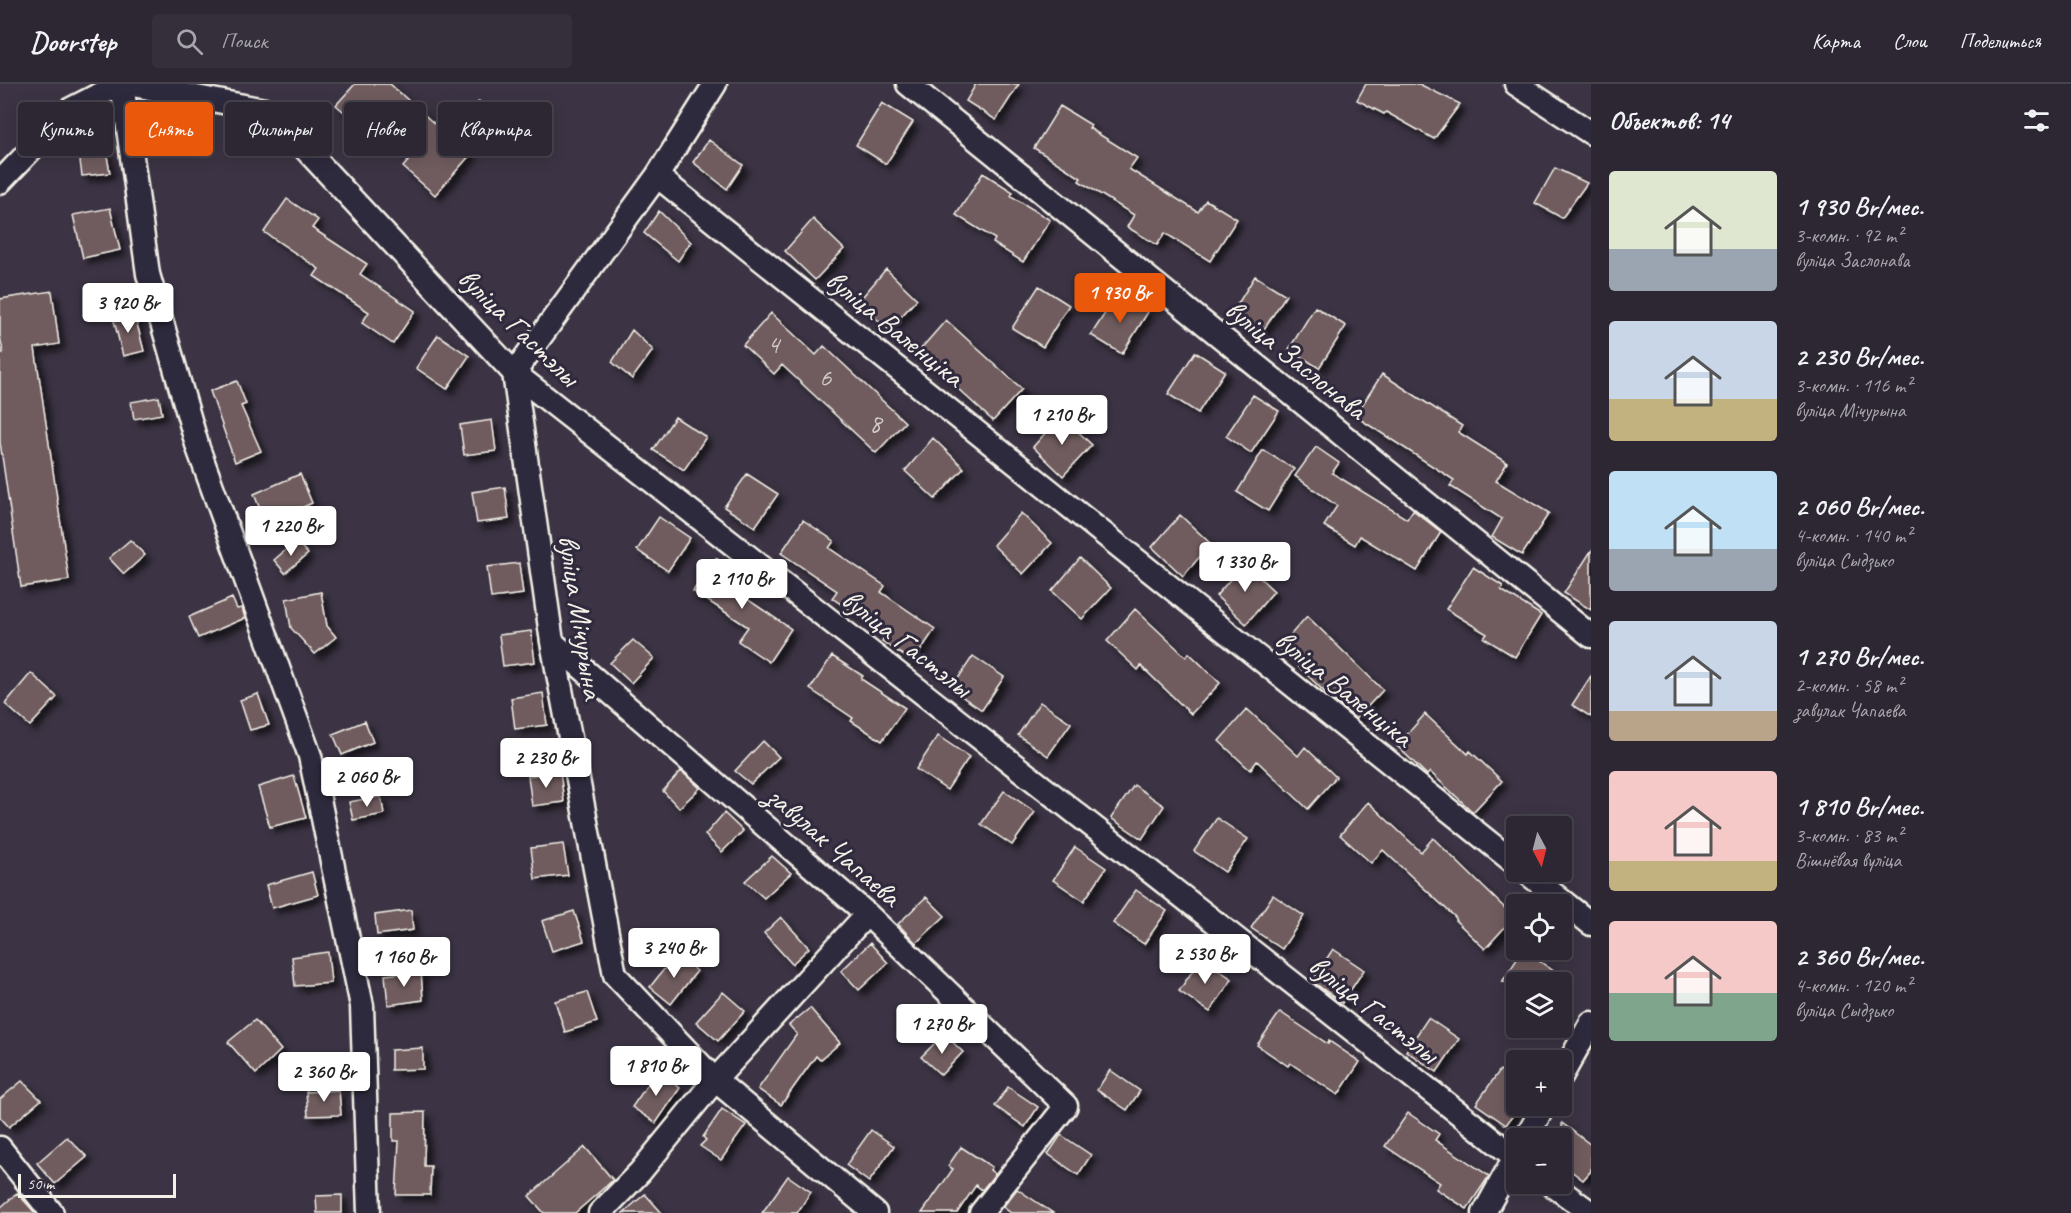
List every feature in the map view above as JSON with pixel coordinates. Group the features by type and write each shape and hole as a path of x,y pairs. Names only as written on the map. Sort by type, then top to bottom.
{"street":[{"path":"0,182 69,110 121,84 148,274 198,448 310,756 362,1006 369,1213"},
{"name":"вуліца Гастэлы","path":"128,84 270,111 514,373 1506,1142"},
{"path":"514,373 657,176 715,84"},
{"name":"вуліца Заслонава","path":"908,84 1591,636"},
{"path":"1516,84 1591,133"},
{"name":"вуліца Валенціка","path":"657,176 1506,856"},
{"name":"вуліца Мічурына","path":"514,373 552,642 615,975 715,1080 875,1213"},
{"name":"завулак Чапаева","path":"552,642 867,914 1066,1106 981,1213"},
{"path":"1538,882 1591,924"},
{"path":"600,1213 640,1172 715,1080 867,914"},
{"path":"1572,1057 1591,1023"},
{"path":"0,1148 52,1213"},
{"path":"1484,1213 1506,1175"},
{"path":"1565,1194 1591,1213"}],"building":[{"path":"355,84 390,84 410,102 344,102 344,112 336,105"},
{"path":"976,84 1019,84 996,120 966,101"},
{"path":"1366,84 1419,84 1460,104 1434,139 1386,112 1384,114 1357,100"},
{"path":"882,103 913,122 886,164 856,145"},
{"path":"1060,106 1091,125 1089,128 1137,158 1129,169 1198,212 1206,200 1237,219 1210,261 1165,233 1157,245 1127,227 1134,215 1079,181 1081,178 1034,148"},
{"path":"426,116 438,127 438,156 469,156 435,195 403,167 409,160 405,156 426,156"},
{"path":"709,140 743,165 727,189 693,162"},
{"path":"79,156 107,156 110,173 82,176"},
{"path":"1555,168 1587,183 1562,218 1535,203"},
{"path":"983,173 1013,192 1011,196 1050,220 1023,262 993,243 995,239 956,215"},
{"path":"287,199 318,220 312,228 367,264 360,274 415,311 393,344 362,323 369,312 314,276 319,269 264,232"},
{"path":"110,208 120,250 83,258 73,215"},
{"path":"659,211 691,242 678,261 644,233"},
{"path":"813,219 844,249 815,280 785,251"},
{"path":"886,269 917,299 889,330 858,302"},
{"path":"1255,276 1286,295 1259,337 1229,318"},
{"path":"1039,286 1069,305 1043,347 1012,328"},
{"path":"52,291 59,344 35,348 69,580 21,587 0,442 0,353 3,353 0,335 0,299"},
{"path":"1118,293 1148,312 1122,354 1091,335"},
{"path":"1315,307 1346,326 1319,368 1289,349"},
{"path":"134,312 144,351 123,356 113,317"},
{"path":"771,313 816,355 824,346 905,422 876,453 782,365 774,374 743,345"},
{"path":"946,320 1022,389 993,421 918,352"},
{"path":"632,330 653,350 632,379 612,362"},
{"path":"438,335 469,356 447,389 416,368"},
{"path":"1195,352 1225,371 1198,413 1168,394"},
{"path":"1382,374 1462,426 1458,432 1507,463 1496,481 1549,513 1522,555 1492,537 1502,519 1450,486 1454,480 1355,416"},
{"path":"237,381 246,404 241,406 261,451 235,462 210,391"},
{"path":"1253,395 1279,411 1251,453 1226,436"},
{"path":"159,397 162,414 134,419 131,402"},
{"path":"1061,415 1092,445 1063,476 1033,447"},
{"path":"675,417 706,437 684,470 653,450"},
{"path":"492,420 496,451 464,455 460,425"},
{"path":"933,438 964,468 935,499 905,471"},
{"path":"1316,447 1339,463 1332,473 1407,519 1413,510 1441,532 1417,571 1360,536 1355,545 1324,526 1337,506 1295,476"},
{"path":"1263,450 1294,469 1268,511 1237,492"},
{"path":"300,474 312,503 266,524 254,494"},
{"path":"747,474 778,494 755,527 724,507"},
{"path":"505,487 509,519 477,523 472,492"},
{"path":"1021,513 1052,543 1023,574 993,545"},
{"path":"1180,515 1211,544 1183,576 1152,547"},
{"path":"659,517 690,538 668,571 637,550"},
{"path":"803,520 834,541 829,548 885,586 881,592 935,629 913,662 882,641 886,634 832,598 837,591 781,553"},
{"path":"130,540 145,555 124,574 109,558"},
{"path":"296,541 308,554 285,573 274,560"},
{"path":"1591,551 1591,610 1564,593"},
{"path":"716,558 747,579 737,592 791,629 769,662 738,641 748,627 693,591"},
{"path":"1080,558 1111,588 1082,619 1052,591"},
{"path":"519,563 523,594 491,598 487,567"},
{"path":"1244,563 1274,591 1246,624 1216,596"},
{"path":"1473,567 1503,586 1501,590 1541,615 1515,657 1484,638 1487,634 1446,609"},
{"path":"321,592 327,626 336,637 315,654 291,628 286,599"},
{"path":"232,598 237,609 242,608 245,618 198,638 189,617"},
{"path":"1135,609 1186,657 1189,653 1220,683 1191,714 1141,666 1138,670 1107,641"},
{"path":"1307,616 1383,690 1356,719 1279,648"},
{"path":"531,631 535,662 503,666 499,635"},
{"path":"633,640 654,658 631,683 610,663"},
{"path":"832,656 863,676 861,679 905,708 882,741 851,721 853,718 810,689"},
{"path":"973,656 1004,677 982,710 951,689"},
{"path":"31,673 57,697 30,726 5,704"},
{"path":"1591,676 1591,717 1572,705"},
{"path":"543,693 547,725 515,729 511,698"},
{"path":"258,694 269,725 250,730 240,700"},
{"path":"1040,702 1071,723 1048,756 1018,735"},
{"path":"1247,709 1298,756 1305,747 1336,777 1308,809 1257,761 1250,770 1219,741"},
{"path":"1425,714 1468,754 1470,751 1502,781 1473,812 1430,772 1427,775 1397,746"},
{"path":"365,721 373,742 342,755 333,734"},
{"path":"938,736 969,757 947,790 916,769"},
{"path":"763,741 779,757 751,784 735,771"},
{"path":"560,771 564,802 532,806 528,776"},
{"path":"681,771 700,788 679,808 663,791"},
{"path":"294,776 306,818 270,827 258,787"},
{"path":"1134,785 1164,806 1142,839 1111,818"},
{"path":"1004,791 1035,812 1012,845 981,824"},
{"path":"381,796 384,814 353,820 349,802"},
{"path":"1368,802 1421,852 1433,838 1506,909 1506,926 1485,949 1455,920 1456,918 1383,850 1371,863 1340,835"},
{"path":"724,813 743,831 722,852 705,835"},
{"path":"1217,818 1248,839 1225,872 1194,851"},
{"path":"563,844 568,875 535,879 531,848"},
{"path":"1075,847 1106,868 1084,901 1053,880"},
{"path":"772,856 791,873 764,898 745,881"},
{"path":"312,872 318,895 272,908 266,885"},
{"path":"1136,890 1167,911 1144,944 1113,923"},
{"path":"1273,895 1304,916 1282,949 1251,928"},
{"path":"926,897 945,916 916,943 898,924"},
{"path":"411,910 413,930 377,935 375,915"},
{"path":"574,911 584,941 552,951 542,921"},
{"path":"781,917 809,948 792,964 764,933"},
{"path":"870,943 888,963 859,990 841,971"},
{"path":"1333,949 1364,970 1342,1003 1312,981"},
{"path":"328,952 331,983 295,986 292,957"},
{"path":"676,954 697,971 671,1004 650,987"},
{"path":"1201,958 1232,979 1210,1012 1179,991"},
{"path":"1516,960 1538,960 1555,972 1509,972"},
{"path":"421,971 423,1000 388,1005 385,975"},
{"path":"587,992 597,1022 565,1032 555,1001"},
{"path":"723,992 745,1011 718,1041 696,1022"},
{"path":"810,1008 840,1043 820,1060 816,1056 781,1105 758,1089 797,1034 789,1025"},
{"path":"1280,1012 1360,1062 1338,1095 1290,1063 1288,1066 1257,1045"},
{"path":"1428,1018 1459,1039 1437,1072 1406,1051"},
{"path":"255,1020 281,1050 256,1074 228,1042"},
{"path":"944,1034 963,1052 941,1075 921,1057"},
{"path":"423,1048 423,1069 391,1070 391,1050"},
{"path":"1110,1070 1140,1091 1127,1110 1097,1090"},
{"path":"1500,1070 1506,1074 1506,1116 1512,1116 1506,1125 1476,1104"},
{"path":"657,1071 680,1088 656,1123 632,1107"},
{"path":"22,1081 41,1100 9,1127 0,1117 0,1099"},
{"path":"1008,1087 1038,1107 1025,1127 995,1106"},
{"path":"339,1090 341,1115 308,1116 306,1092"},
{"path":"722,1109 746,1125 721,1160 700,1146 706,1140 703,1137"},
{"path":"425,1112 424,1166 431,1166 430,1195 396,1195 399,1141 393,1141 393,1113"},
{"path":"1408,1113 1439,1134 1435,1140 1489,1176 1467,1209 1436,1189 1440,1183 1385,1146"},
{"path":"871,1130 894,1146 869,1182 846,1165"},
{"path":"1572,1131 1591,1145 1591,1171 1583,1180 1572,1172"},
{"path":"1061,1135 1091,1155 1078,1175 1048,1154"},
{"path":"67,1137 87,1157 55,1184 37,1163"},
{"path":"585,1147 613,1180 575,1213 544,1213 529,1196"},
{"path":"961,1147 992,1167 990,1170 995,1174 982,1190 976,1185 957,1213 922,1213 953,1169 948,1166"},
{"path":"788,1176 811,1192 797,1213 762,1213"},
{"path":"1017,1189 1053,1213 1011,1213 1003,1207"},
{"path":"17,1193 35,1213 0,1213 0,1208"},
{"path":"645,1194 662,1213 623,1213"},
{"path":"342,1195 342,1213 317,1213 316,1196"}]}
